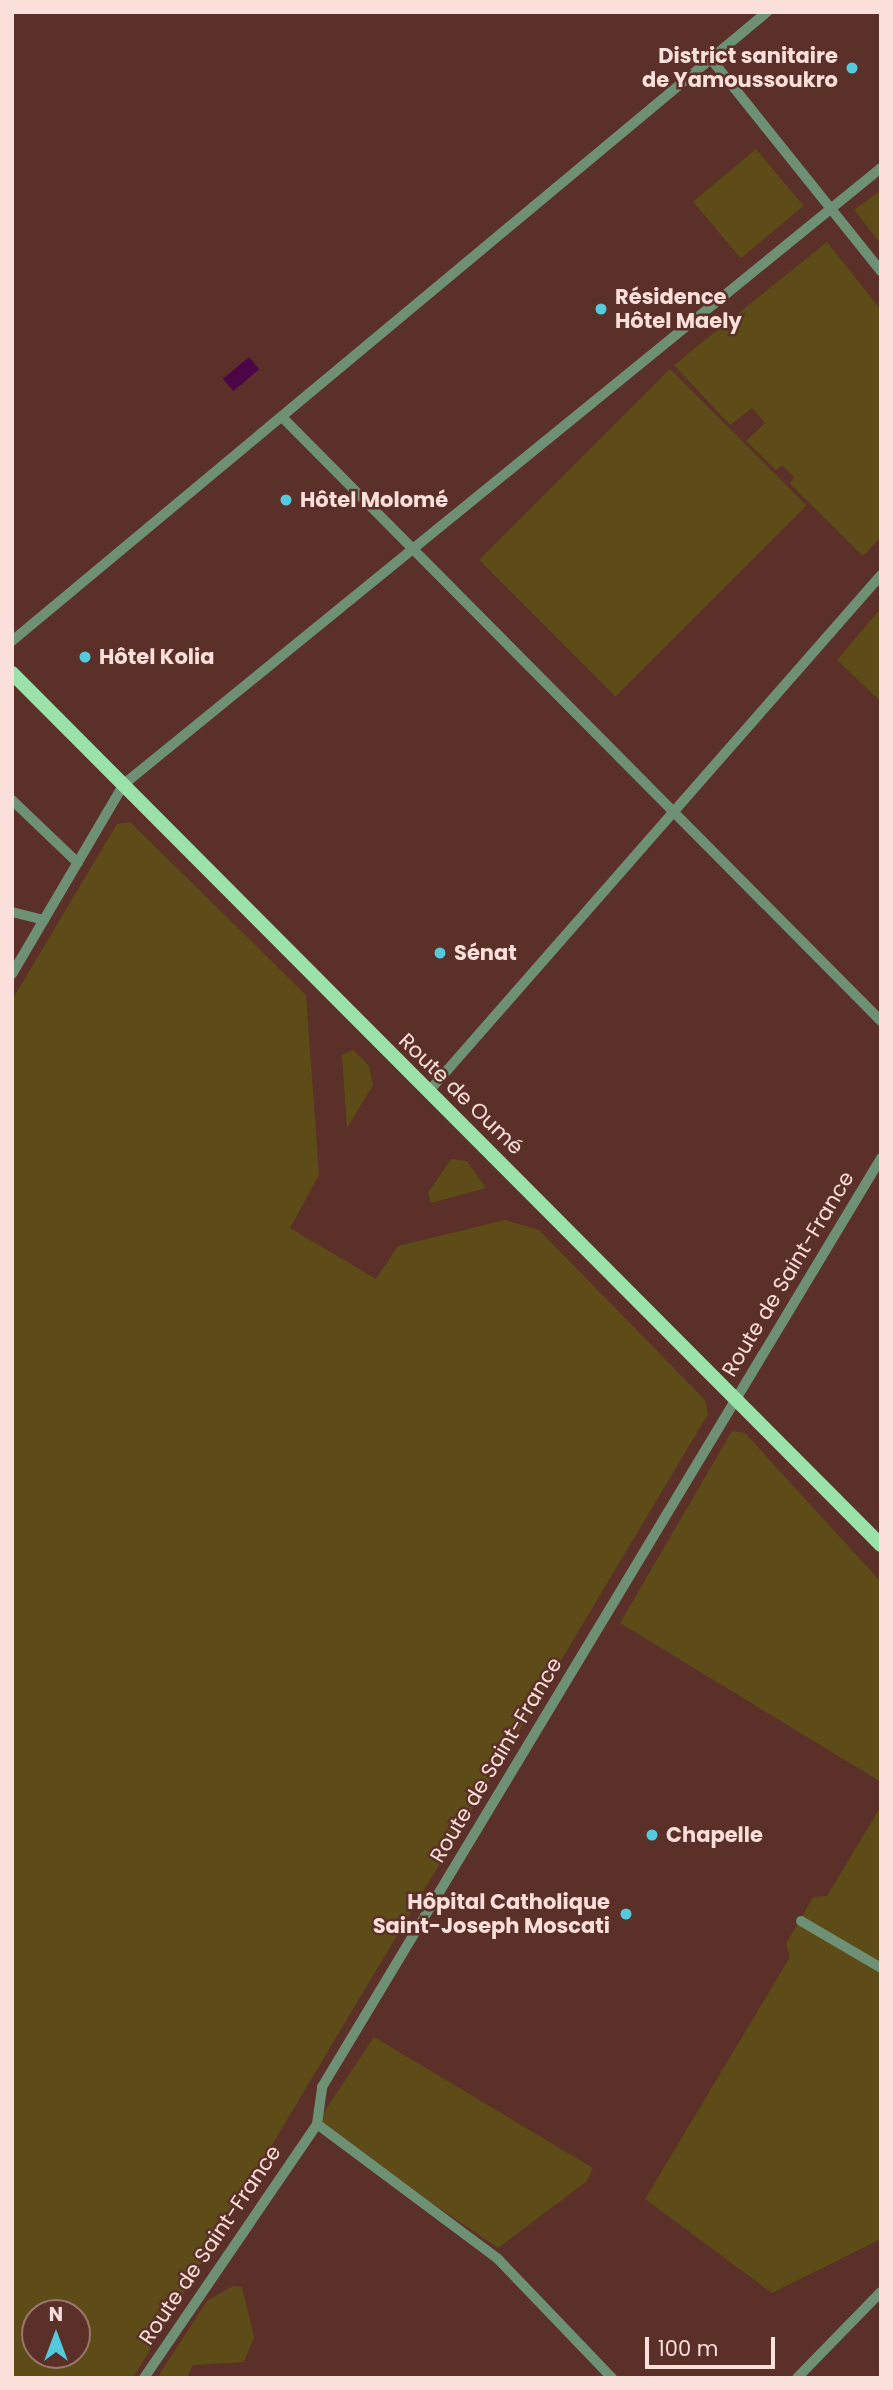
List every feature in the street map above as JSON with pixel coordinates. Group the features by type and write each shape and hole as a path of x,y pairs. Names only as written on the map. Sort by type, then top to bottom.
{"main road":[{"name":"Route de Oumé","path":"12,673 736,1396 881,1545"}],"street":[{"path":"12,641 284,419 767,12"},
{"path":"711,59 881,271"},
{"path":"12,974 124,784 881,168"},
{"path":"284,419 881,1021"},
{"path":"429,1091 881,575"},
{"path":"14,804 78,863"},
{"path":"12,912 44,920"},
{"name":"Route de Saint-France","path":"144,2378 317,2124 322,2087 881,1158"},
{"path":"801,1921 881,1968"},
{"path":"317,2124 498,2259 612,2378"},
{"path":"797,2378 881,2292"}],"shaded area":[{"path":"756,149 804,206 741,258 693,202"},
{"path":"881,190 881,244 854,210"},
{"path":"827,242 881,310 881,537 863,556 790,484 794,477 782,465 776,470 746,441 765,423 752,408 730,425 674,365"},
{"path":"249,357 259,369 233,391 223,379"},
{"path":"670,369 806,505 616,696 479,560"},
{"path":"881,608 881,702 837,660"},
{"path":"130,822 306,995 319,1175 290,1228 376,1279 398,1246 505,1220 539,1230 705,1400 708,1414 133,2378 12,2378 12,1000 117,824"},
{"path":"353,1050 369,1066 373,1085 347,1128 342,1055"},
{"path":"451,1159 467,1161 486,1188 431,1203 428,1193"},
{"path":"732,1431 745,1433 881,1582 881,1782 620,1623"},
{"path":"881,1806 881,2239 772,2293 645,2199 790,1957 786,1944 813,1897 827,1896"},
{"path":"374,2037 593,2168 587,2181 498,2248 323,2129 320,2118"},
{"path":"233,2286 242,2287 254,2337 244,2362 193,2365 187,2378 157,2378 207,2301"}],"place":[{"name":"District sanitaire de Yamoussoukro","path":"852,68"},
{"name":"Résidence Hôtel Maely","path":"601,309"},
{"name":"Hôtel Molomé","path":"286,500"},
{"name":"Hôtel Kolia","path":"85,657"},
{"name":"Sénat","path":"440,953"},
{"name":"Chapelle","path":"652,1835"},
{"name":"Hôpital Catholique Saint-Joseph Moscati","path":"626,1914"}]}
